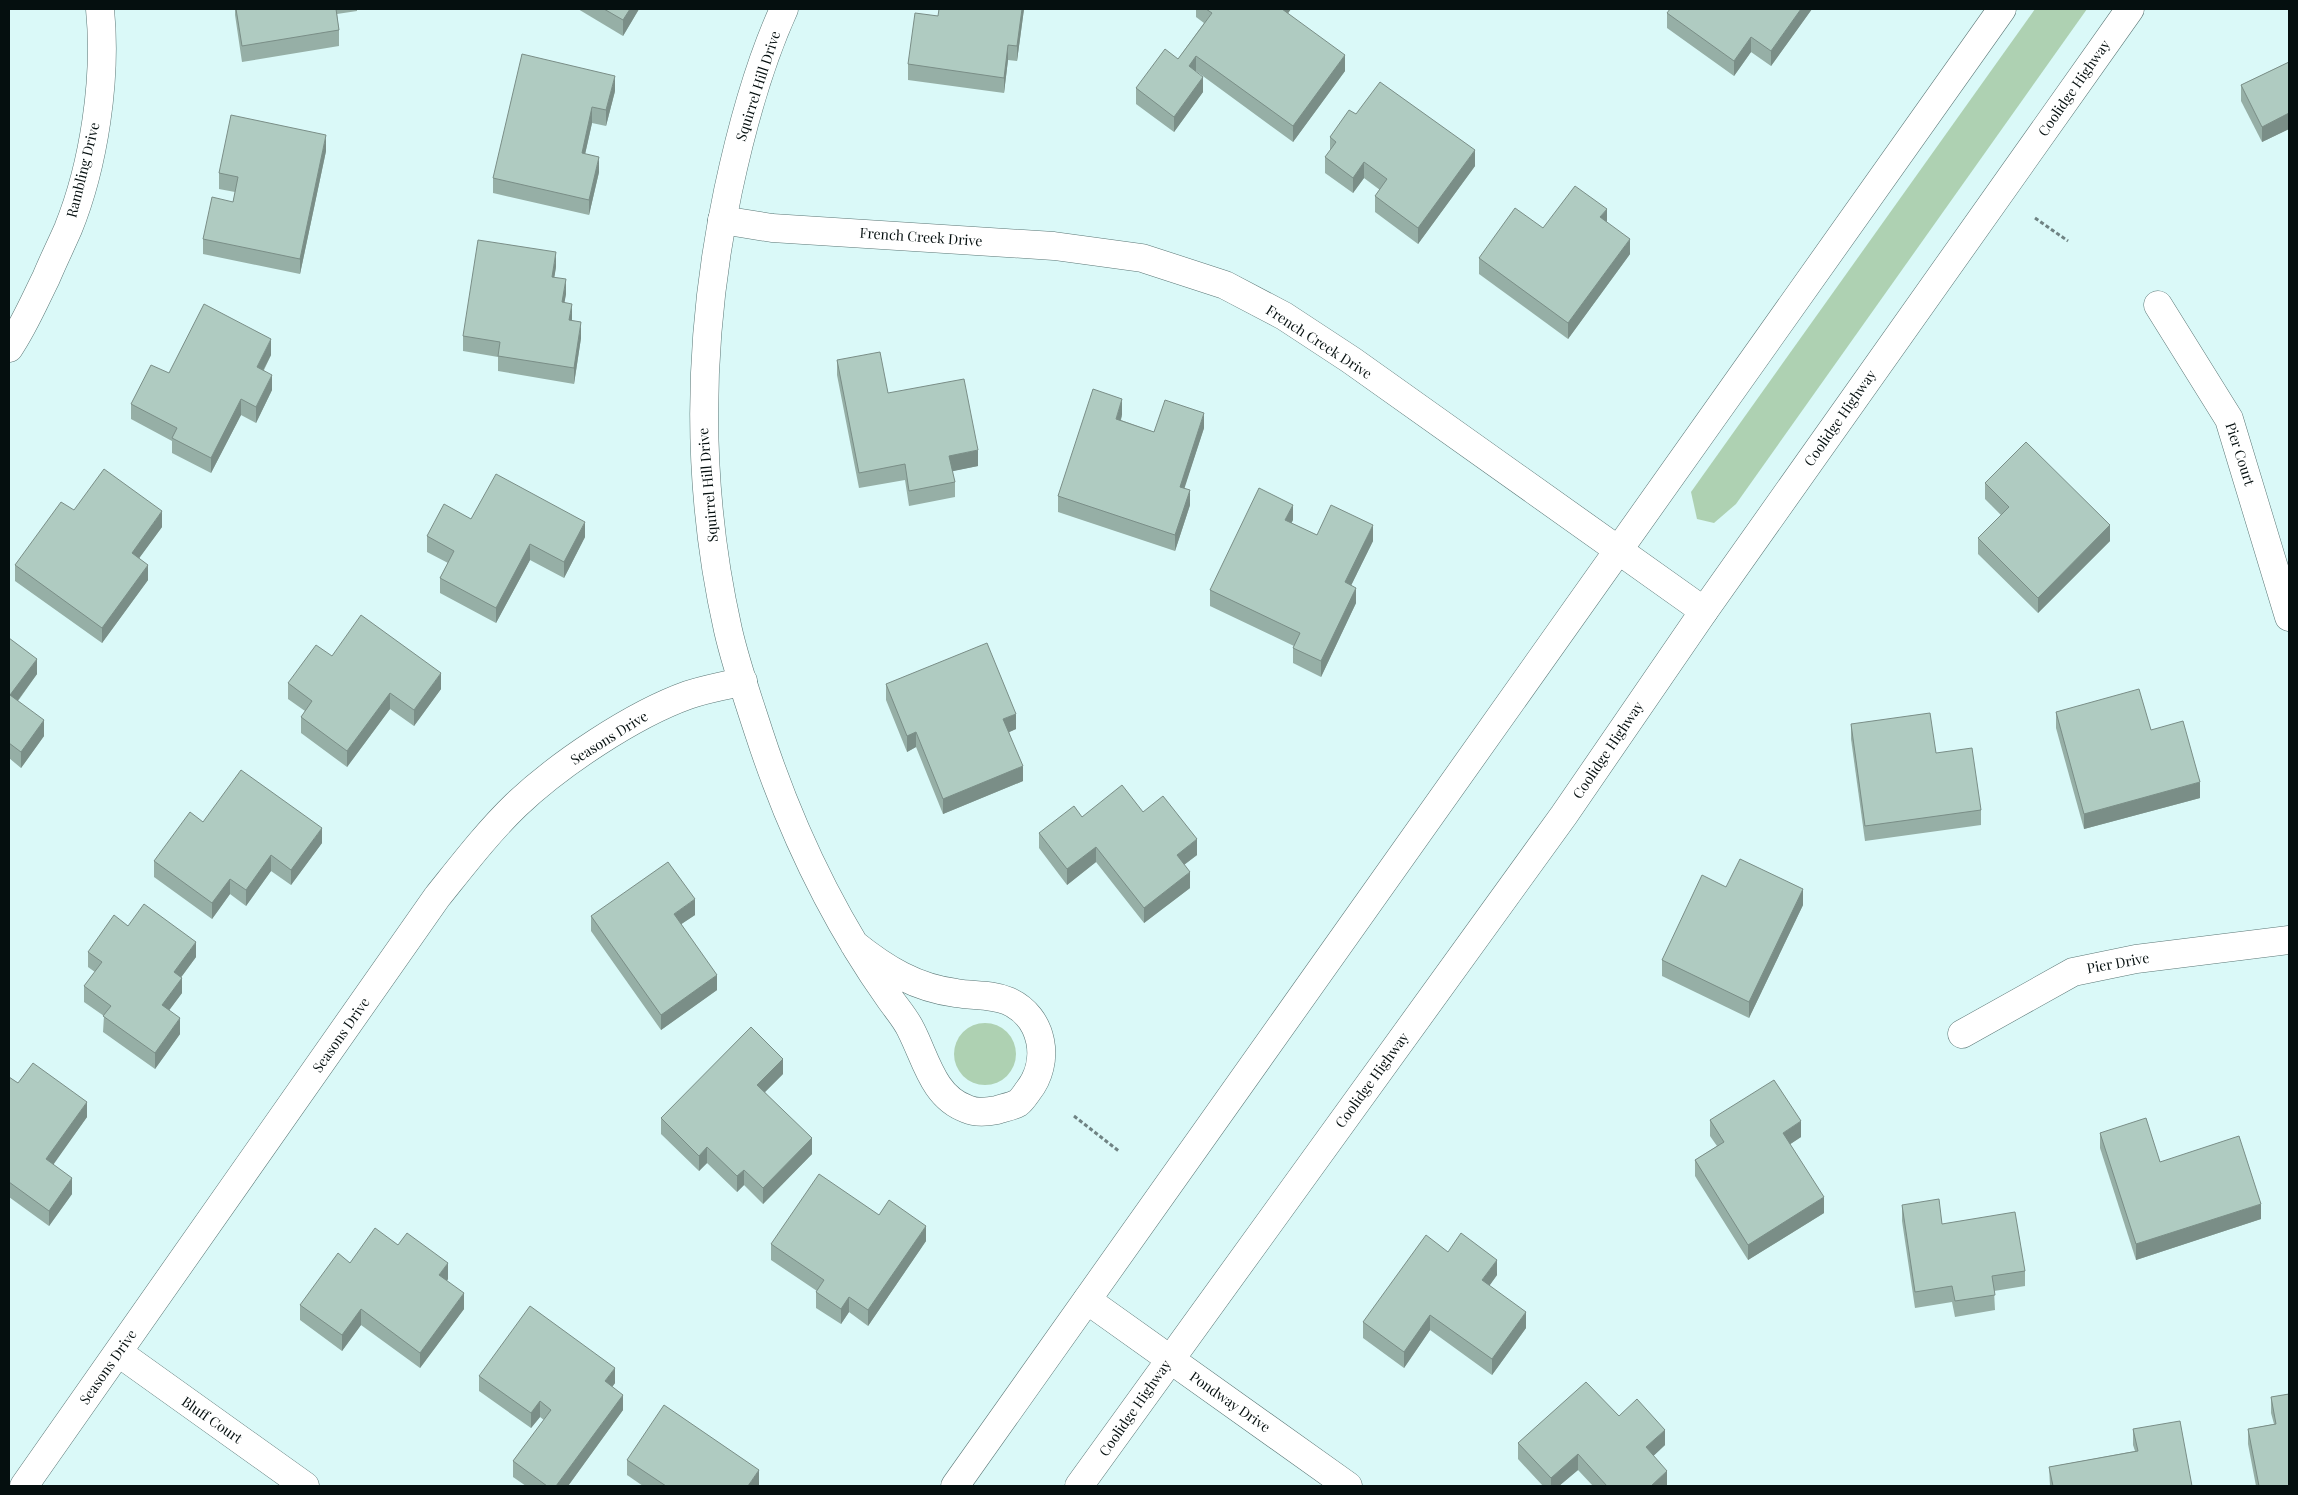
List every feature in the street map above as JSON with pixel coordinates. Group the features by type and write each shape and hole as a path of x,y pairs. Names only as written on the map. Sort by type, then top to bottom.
{"street":[{"name":"Rambling Drive","path":"9,348 21,330 60,245 81,191 102,79 100,9"},
{"name":"Squirrel Hill Drive","path":"784,9 756,85 736,156 722,220 710,300 704,380 703,435 707,507 729,633 780,792 819,883 867,967 910,1027 938,1086 950,1100 968,1110 985,1112 1018,1102 1032,1086 1041,1070 1042,1051 1039,1034 1029,1018 1016,1005 1003,998 957,994 915,984 883,966 854,944"},
{"path":"954,1486 2002,9"},
{"name":"Coolidge Highway","path":"1079,1486 1564,815 1704,611 2130,9"},
{"name":"French Creek Drive","path":"722,220 772,228 1054,246 1142,258 1225,285 1284,316 1351,360 1704,611"},
{"name":"Pier Court","path":"2158,306 2229,419 2289,617"},
{"name":"Seasons Drive","path":"24,1486 437,897 472,854 516,806 557,770 651,711 688,695 743,681"},
{"name":"Pier Drive","path":"1962,1034 2073,972 2136,958 2289,940"},
{"name":"Pondway Drive","path":"1087,1300 1348,1486"},
{"name":"Bluff Court","path":"118,1353 305,1486"}],"path":[{"path":"2035,218 2068,241"},
{"path":"1074,1116 1120,1152"}],"green space":[{"path":"2035,9 2087,9 1736,504 1714,523 1697,519 1691,492"},
{"path":"985,1023 997,1026 1007,1032 1013,1042 1016,1054 1013,1066 1007,1076 997,1082 985,1085 973,1082 963,1076 957,1066 954,1054 957,1042 963,1032 973,1026"}],"building":[{"path":"236,9 336,9 339,30 242,46"},
{"path":"604,9 630,9 623,20"},
{"path":"939,9 1022,9 1017,46 1008,45 1004,78 908,64 915,13 938,16"},
{"path":"1206,9 1282,9 1345,55 1293,126 1196,56 1189,66 1203,77 1174,117 1136,88 1165,49 1178,59 1212,13"},
{"path":"1670,9 1801,9 1771,51 1751,37 1734,61 1667,13"},
{"path":"522,54 615,76 606,110 592,107 582,153 599,157 589,200 493,178"},
{"path":"2289,62 2289,113 2262,127 2241,85"},
{"path":"1380,82 1475,150 1418,228 1375,196 1387,179 1364,162 1353,178 1325,157 1336,142 1330,137 1349,110 1356,114"},
{"path":"231,115 326,135 300,259 203,239 212,197 233,202 238,177 219,173"},
{"path":"1575,186 1607,209 1600,217 1630,239 1568,323 1479,258 1515,208 1543,228"},
{"path":"478,240 556,252 552,277 566,279 562,302 572,304 569,320 581,322 574,368 498,356 500,342 463,336"},
{"path":"204,304 271,339 257,367 272,375 256,407 241,399 211,458 172,438 177,428 131,404 151,365 169,373"},
{"path":"880,352 888,393 964,379 978,450 949,456 955,482 909,491 905,464 859,473 837,360"},
{"path":"1093,389 1122,399 1116,419 1154,432 1165,400 1204,413 1180,487 1190,490 1175,535 1058,496"},
{"path":"2026,442 2110,525 2038,598 1978,538 2009,507 1985,483"},
{"path":"104,469 162,511 132,553 148,565 102,628 15,565 61,502 74,510"},
{"path":"496,474 585,522 564,562 530,544 496,608 440,578 454,551 427,536 444,504 471,519"},
{"path":"1259,488 1293,505 1285,520 1317,535 1331,505 1373,525 1345,582 1356,588 1321,661 1293,648 1300,633 1210,590"},
{"path":"361,615 441,673 414,710 390,693 347,751 301,717 312,701 288,683 316,645 332,656"},
{"path":"9,638 37,659 10,695 44,720 21,752 9,743"},
{"path":"987,643 1016,714 1003,719 1023,766 943,799 916,732 907,736 886,684"},
{"path":"2139,689 2151,730 2183,721 2200,782 2084,814 2056,712"},
{"path":"1930,713 1936,753 1972,748 1981,810 1865,826 1851,724"},
{"path":"241,770 322,828 291,870 271,855 246,890 230,879 212,903 154,861 190,812 203,822"},
{"path":"1122,785 1143,812 1163,796 1197,839 1177,855 1190,872 1144,908 1096,847 1067,869 1039,833 1074,806 1082,817"},
{"path":"1740,859 1803,889 1749,1002 1662,960 1702,875 1726,887"},
{"path":"668,862 695,899 674,914 717,975 661,1015 591,916"},
{"path":"144,904 196,942 174,972 182,978 162,1005 180,1018 155,1053 103,1016 111,1006 84,986 102,962 88,952 114,915 128,926"},
{"path":"751,1027 783,1059 757,1085 812,1138 763,1188 744,1170 737,1176 707,1147 699,1156 661,1118"},
{"path":"33,1063 87,1102 46,1159 72,1178 49,1211 9,1182 9,1077 18,1083"},
{"path":"1774,1080 1801,1121 1783,1133 1824,1197 1748,1245 1695,1160 1724,1142 1710,1120"},
{"path":"2146,1118 2160,1162 2239,1136 2261,1204 2136,1244 2100,1133"},
{"path":"819,1174 879,1215 889,1200 926,1226 868,1310 849,1297 841,1309 816,1292 824,1280 771,1244"},
{"path":"1939,1199 1942,1224 2015,1212 2025,1271 1992,1276 1995,1295 1955,1301 1952,1286 1915,1292 1902,1205"},
{"path":"375,1228 398,1245 407,1233 448,1263 439,1275 464,1293 420,1353 361,1309 342,1335 300,1305 338,1253 350,1263"},
{"path":"1461,1233 1497,1260 1482,1280 1526,1312 1492,1359 1430,1315 1404,1352 1363,1322 1426,1235 1448,1252"},
{"path":"530,1306 615,1368 605,1381 623,1395 556,1486 547,1486 513,1461 551,1410 540,1401 531,1413 479,1376"},
{"path":"1586,1382 1619,1416 1637,1399 1665,1430 1646,1447 1667,1471 1651,1486 1607,1486 1578,1454 1551,1478 1518,1443"},
{"path":"2289,1394 2289,1486 2259,1486 2248,1429 2276,1424 2271,1397"},
{"path":"664,1405 759,1470 748,1486 666,1486 627,1460"},
{"path":"2180,1421 2192,1486 2053,1486 2049,1467 2138,1451 2133,1429"}]}
